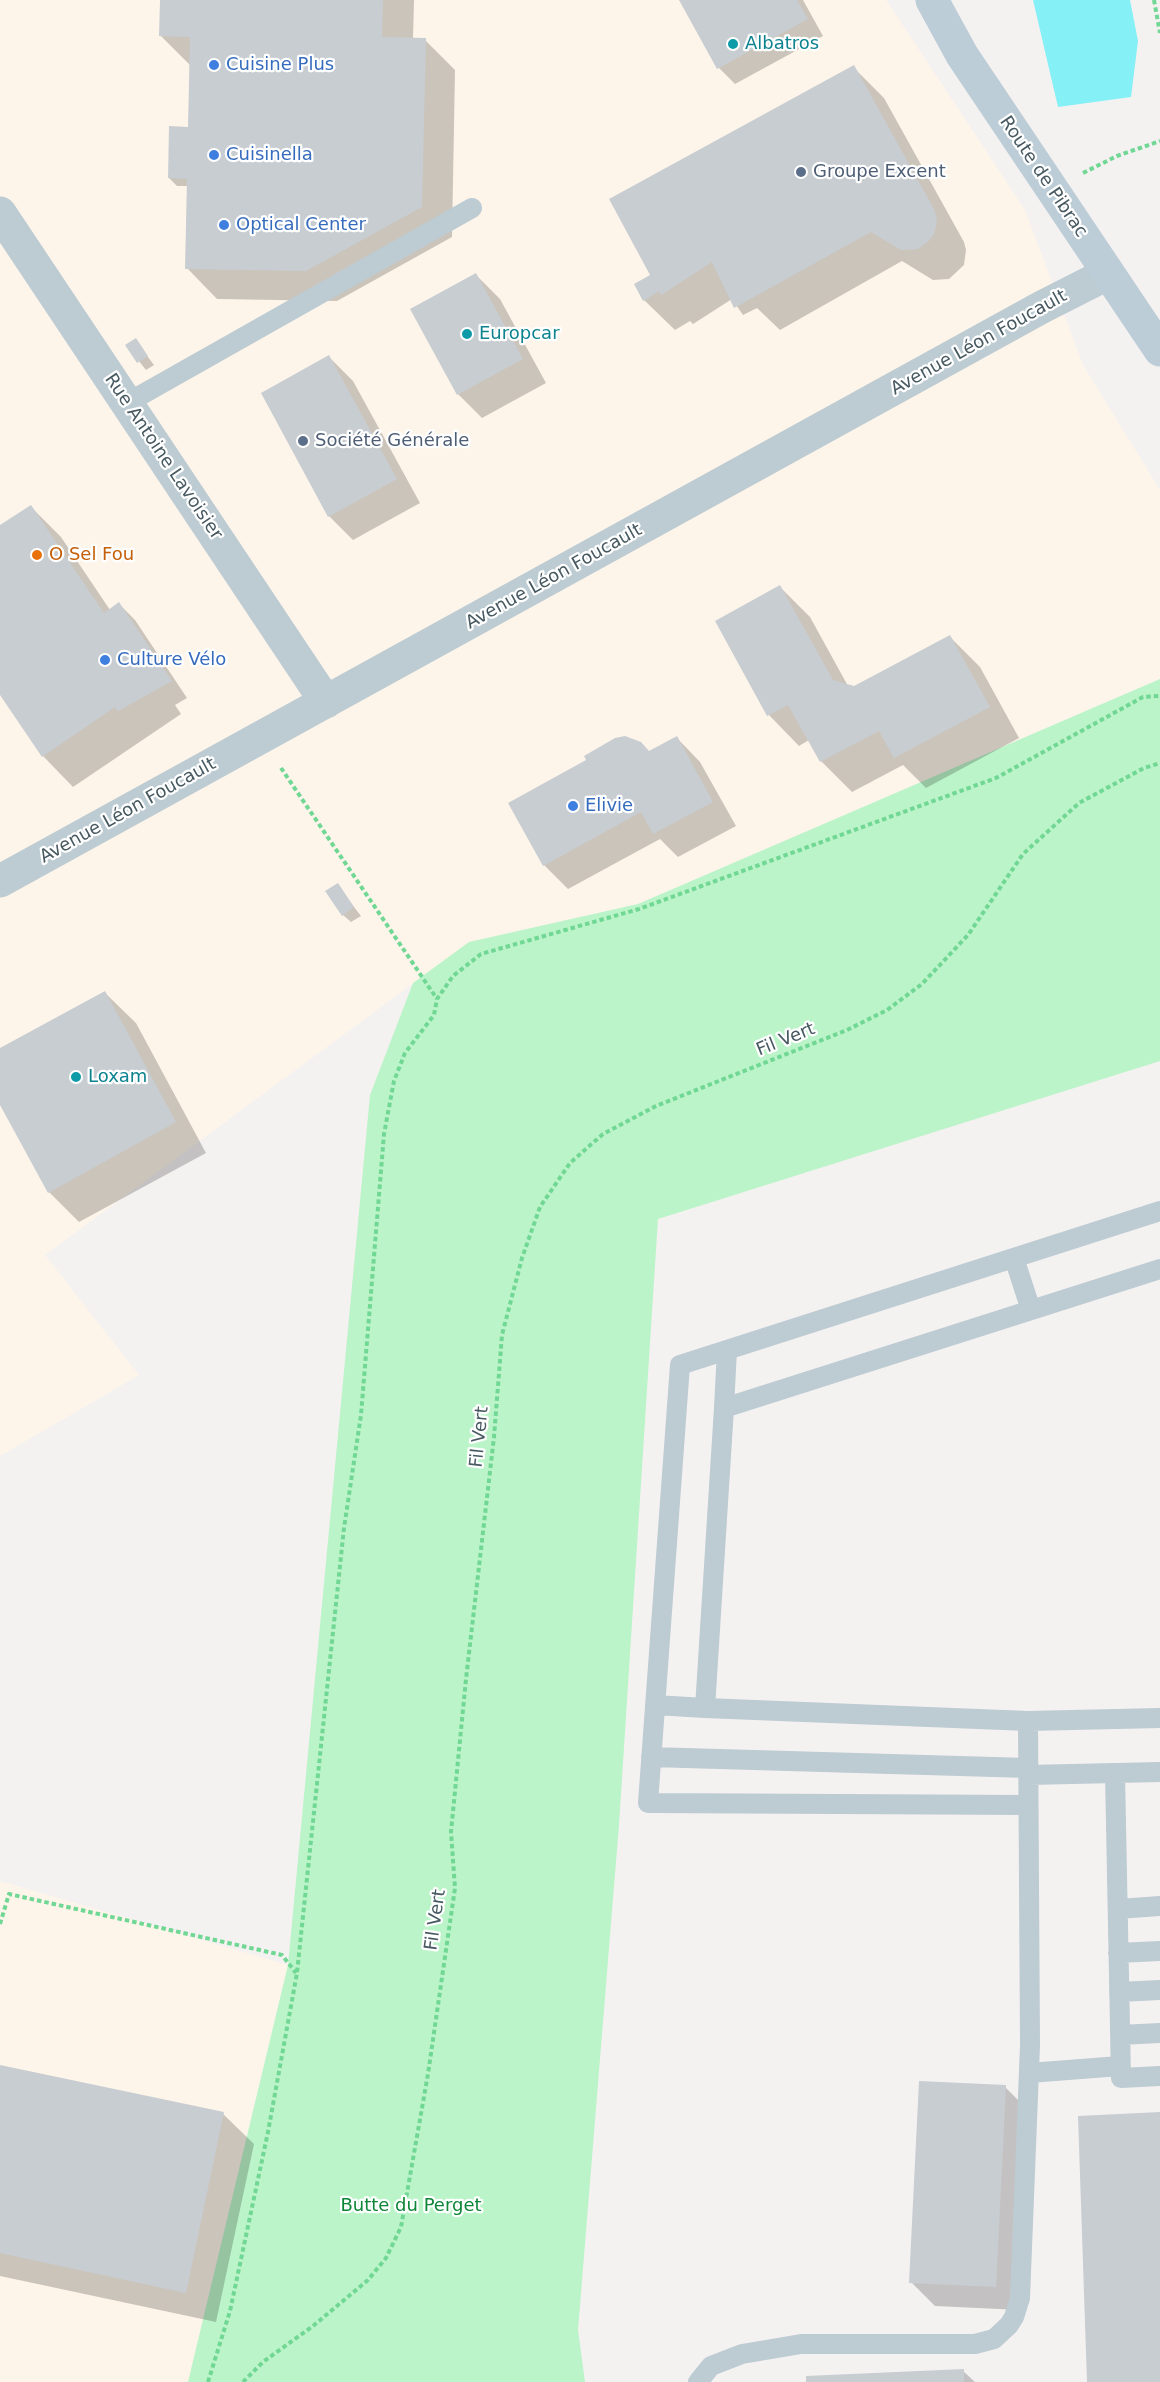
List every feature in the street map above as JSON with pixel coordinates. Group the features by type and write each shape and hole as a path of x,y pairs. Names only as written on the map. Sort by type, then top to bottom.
{"street":[{"name":"Route de Pibrac","path":"932,0 962,55 1160,350"},
{"name":"Rue Antoine Lavoisier","path":"0,213 326,702"},
{"name":"Avenue Léon Foucault","path":"0,881 1022,318 1107,274"}],"lane":[{"path":"127,403 472,208"},
{"path":"1028,1805 648,1803 680,1365 1160,1211"},
{"path":"1014,1258 1031,1310"},
{"path":"724,1408 1160,1269"},
{"path":"705,1708 728,1350"},
{"path":"655,1705 1028,1722 1160,1718"},
{"path":"698,2382 711,2367 725,2360 801,2343 965,2345 985,2343 1002,2334 1014,2317 1020,2298 1029,2073 1028,1722"},
{"path":"651,1757 1028,1771 1160,1772"},
{"path":"1115,1773 1121,2078 1160,2076"},
{"path":"1118,1909 1160,1906"},
{"path":"1118,1953 1160,1951"},
{"path":"1119,1992 1160,1990"},
{"path":"1120,2035 1160,2033"},
{"path":"1029,2073 1120,2066"}],"path":[{"path":"1154,0 1160,33"},
{"path":"1080,174 1117,156 1160,141"},
{"path":"208,2382 230,2311 268,2132 297,1973 344,1528 361,1415 384,1134 394,1081 405,1053 434,1015 437,999 453,976 481,954 639,909 996,778 1143,697 1160,696"},
{"path":"265,737 288,778 437,999"},
{"name":"Fil Vert","path":"243,2382 263,2362 313,2326 368,2280 386,2258 401,2227 428,2074 455,1888 451,1832 494,1437 502,1335 522,1258 540,1207 570,1163 603,1134 656,1106 847,1030 887,1010 922,984 968,935 1023,854 1079,803 1144,768 1160,763"},
{"path":"0,1924 9,1894 282,1954 297,1973"}],"shaded area":[{"path":"0,0 886,0 1025,210 1083,365 1160,490 1160,679 638,904 469,942 45,1255 139,1375 0,1456"},
{"path":"0,1881 288,1965 188,2382 0,2382"}],"green space":[{"name":"Butte du Perget","path":"1160,679 1160,1061 658,1219 619,1825 578,2330 585,2382 188,2382 288,1965 370,1095 413,983 469,942 638,904"}],"water":[{"path":"1033,0 1130,0 1138,41 1131,97 1058,107"}],"building":[{"path":"160,0 383,0 382,37 426,38 422,207 306,271 185,269 187,179 168,178 169,126 188,127 190,37 159,36"},
{"name":"Albatros","path":"679,0 797,0 808,19 717,69"},
{"path":"854,65 934,209 937,219 936,226 929,241 918,249 901,250 871,232 734,308 712,262 661,295 659,291 643,301 634,284 650,275 609,199"},
{"name":"Europcar","path":"476,273 523,359 457,395 410,309"},
{"path":"136,338 148,356 137,363 125,345"},
{"path":"329,355 397,479 328,517 261,393"},
{"path":"31,505 104,613 119,602 172,681 118,711 115,707 42,757 0,695 0,525"},
{"path":"780,585 833,680 854,686 950,635 990,707 894,758 879,731 820,762 788,705 767,716 715,621"},
{"path":"625,736 641,742 649,751 677,736 713,802 653,834 641,812 543,866 508,803 586,760 584,756 615,738"},
{"path":"338,883 354,907 342,916 325,891"},
{"name":"Loxam","path":"105,991 176,1122 48,1193 0,1105 0,1048"},
{"path":"0,2065 224,2112 186,2293 0,2253"},
{"path":"919,2081 1006,2085 996,2287 909,2283"},
{"path":"1160,2112 1160,2382 1087,2382 1078,2116"},
{"path":"964,2369 964,2382 806,2382 806,2376"}],"place":[{"name":"Albatros","path":"733,44"},
{"name":"Cuisine Plus","path":"214,65"},
{"name":"Cuisinella","path":"214,155"},
{"name":"Groupe Excent","path":"801,172"},
{"name":"Optical Center","path":"224,225"},
{"name":"Europcar","path":"467,334"},
{"name":"Société Générale","path":"303,441"},
{"name":"O Sel Fou","path":"37,555"},
{"name":"Culture Vélo","path":"105,660"},
{"name":"Elivie","path":"573,806"},
{"name":"Loxam","path":"76,1077"}]}
